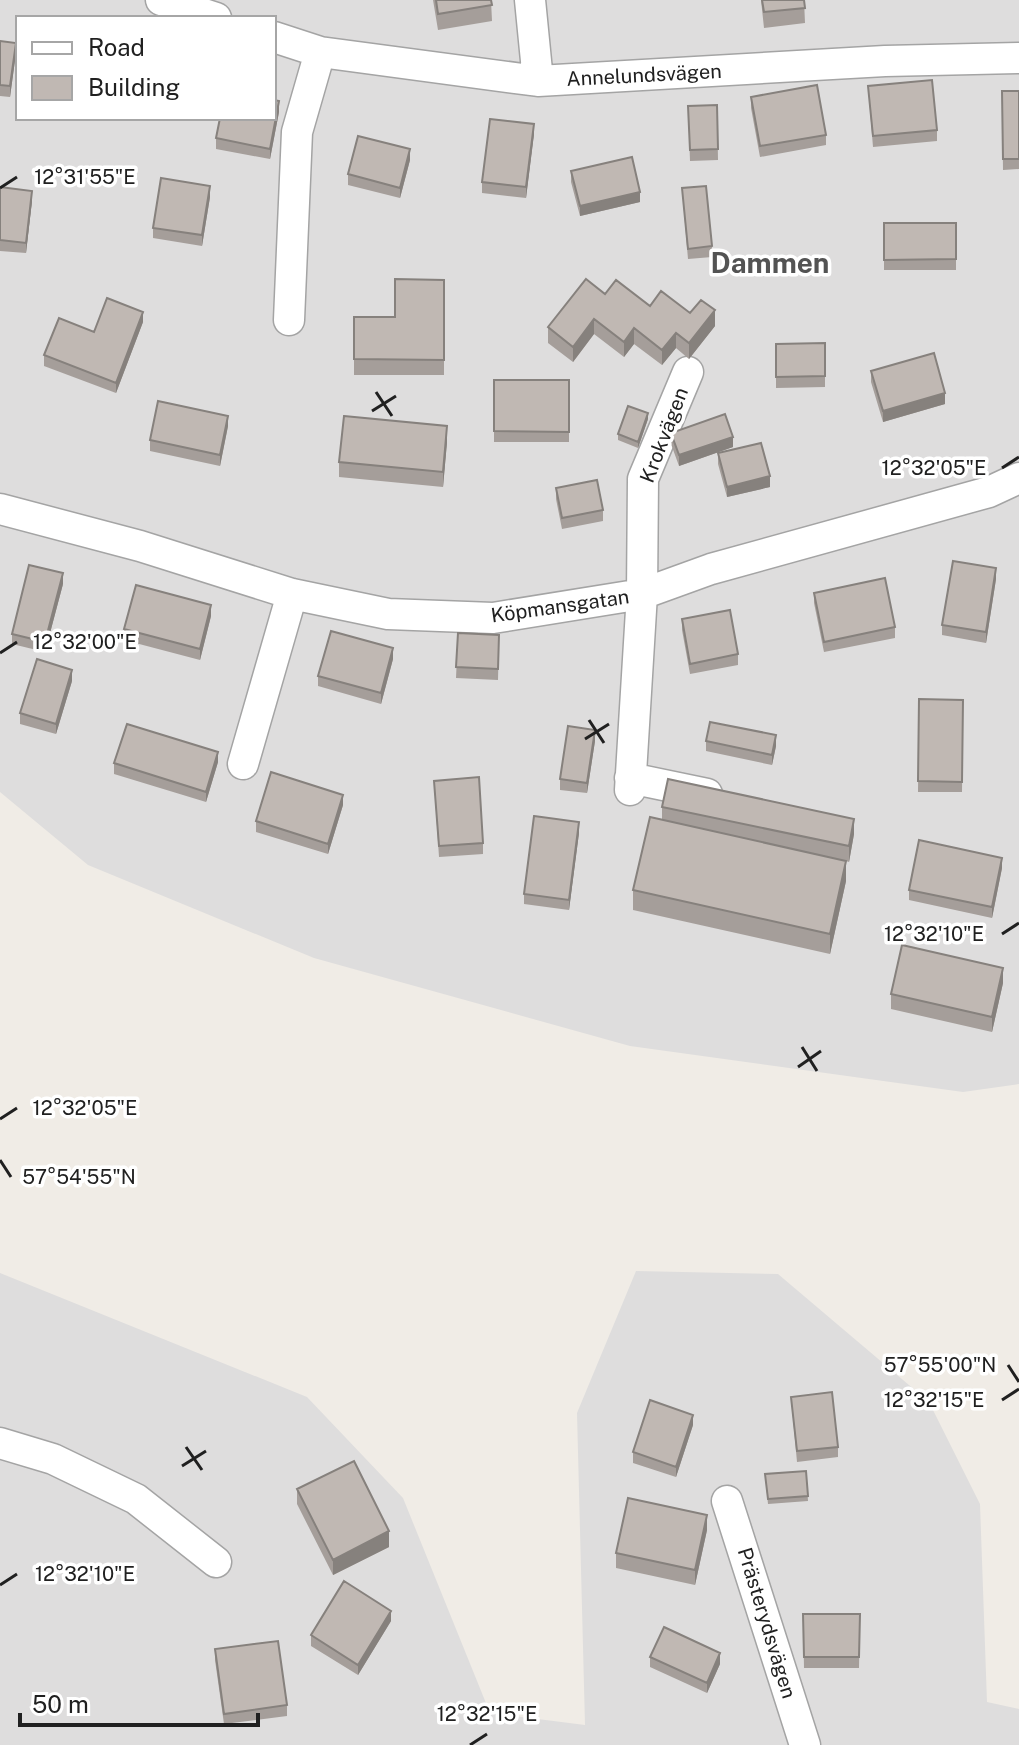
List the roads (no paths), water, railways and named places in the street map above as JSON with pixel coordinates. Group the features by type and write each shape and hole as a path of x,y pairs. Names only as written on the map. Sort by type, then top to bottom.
{"street":[{"path":"161,0 210,16"},
{"path":"530,0 538,81"},
{"name":"Annelundsvägen","path":"276,38 320,52 538,81 885,61 1019,58"},
{"path":"289,320 297,132 320,52"},
{"name":"Krokvägen","path":"688,372 643,479 642,594 630,784 736,801"},
{"name":"Köpmansgatan","path":"0,509 140,546 292,594 388,614 493,618 642,594 711,569 989,492 1019,478"},
{"path":"243,764 292,594"},
{"path":"0,1443 53,1459 136,1499 216,1562"},
{"name":"Prästerydsvägen","path":"727,1501 805,1745"}],"district":[{"name":"Dammen","path":"770,262"}]}
